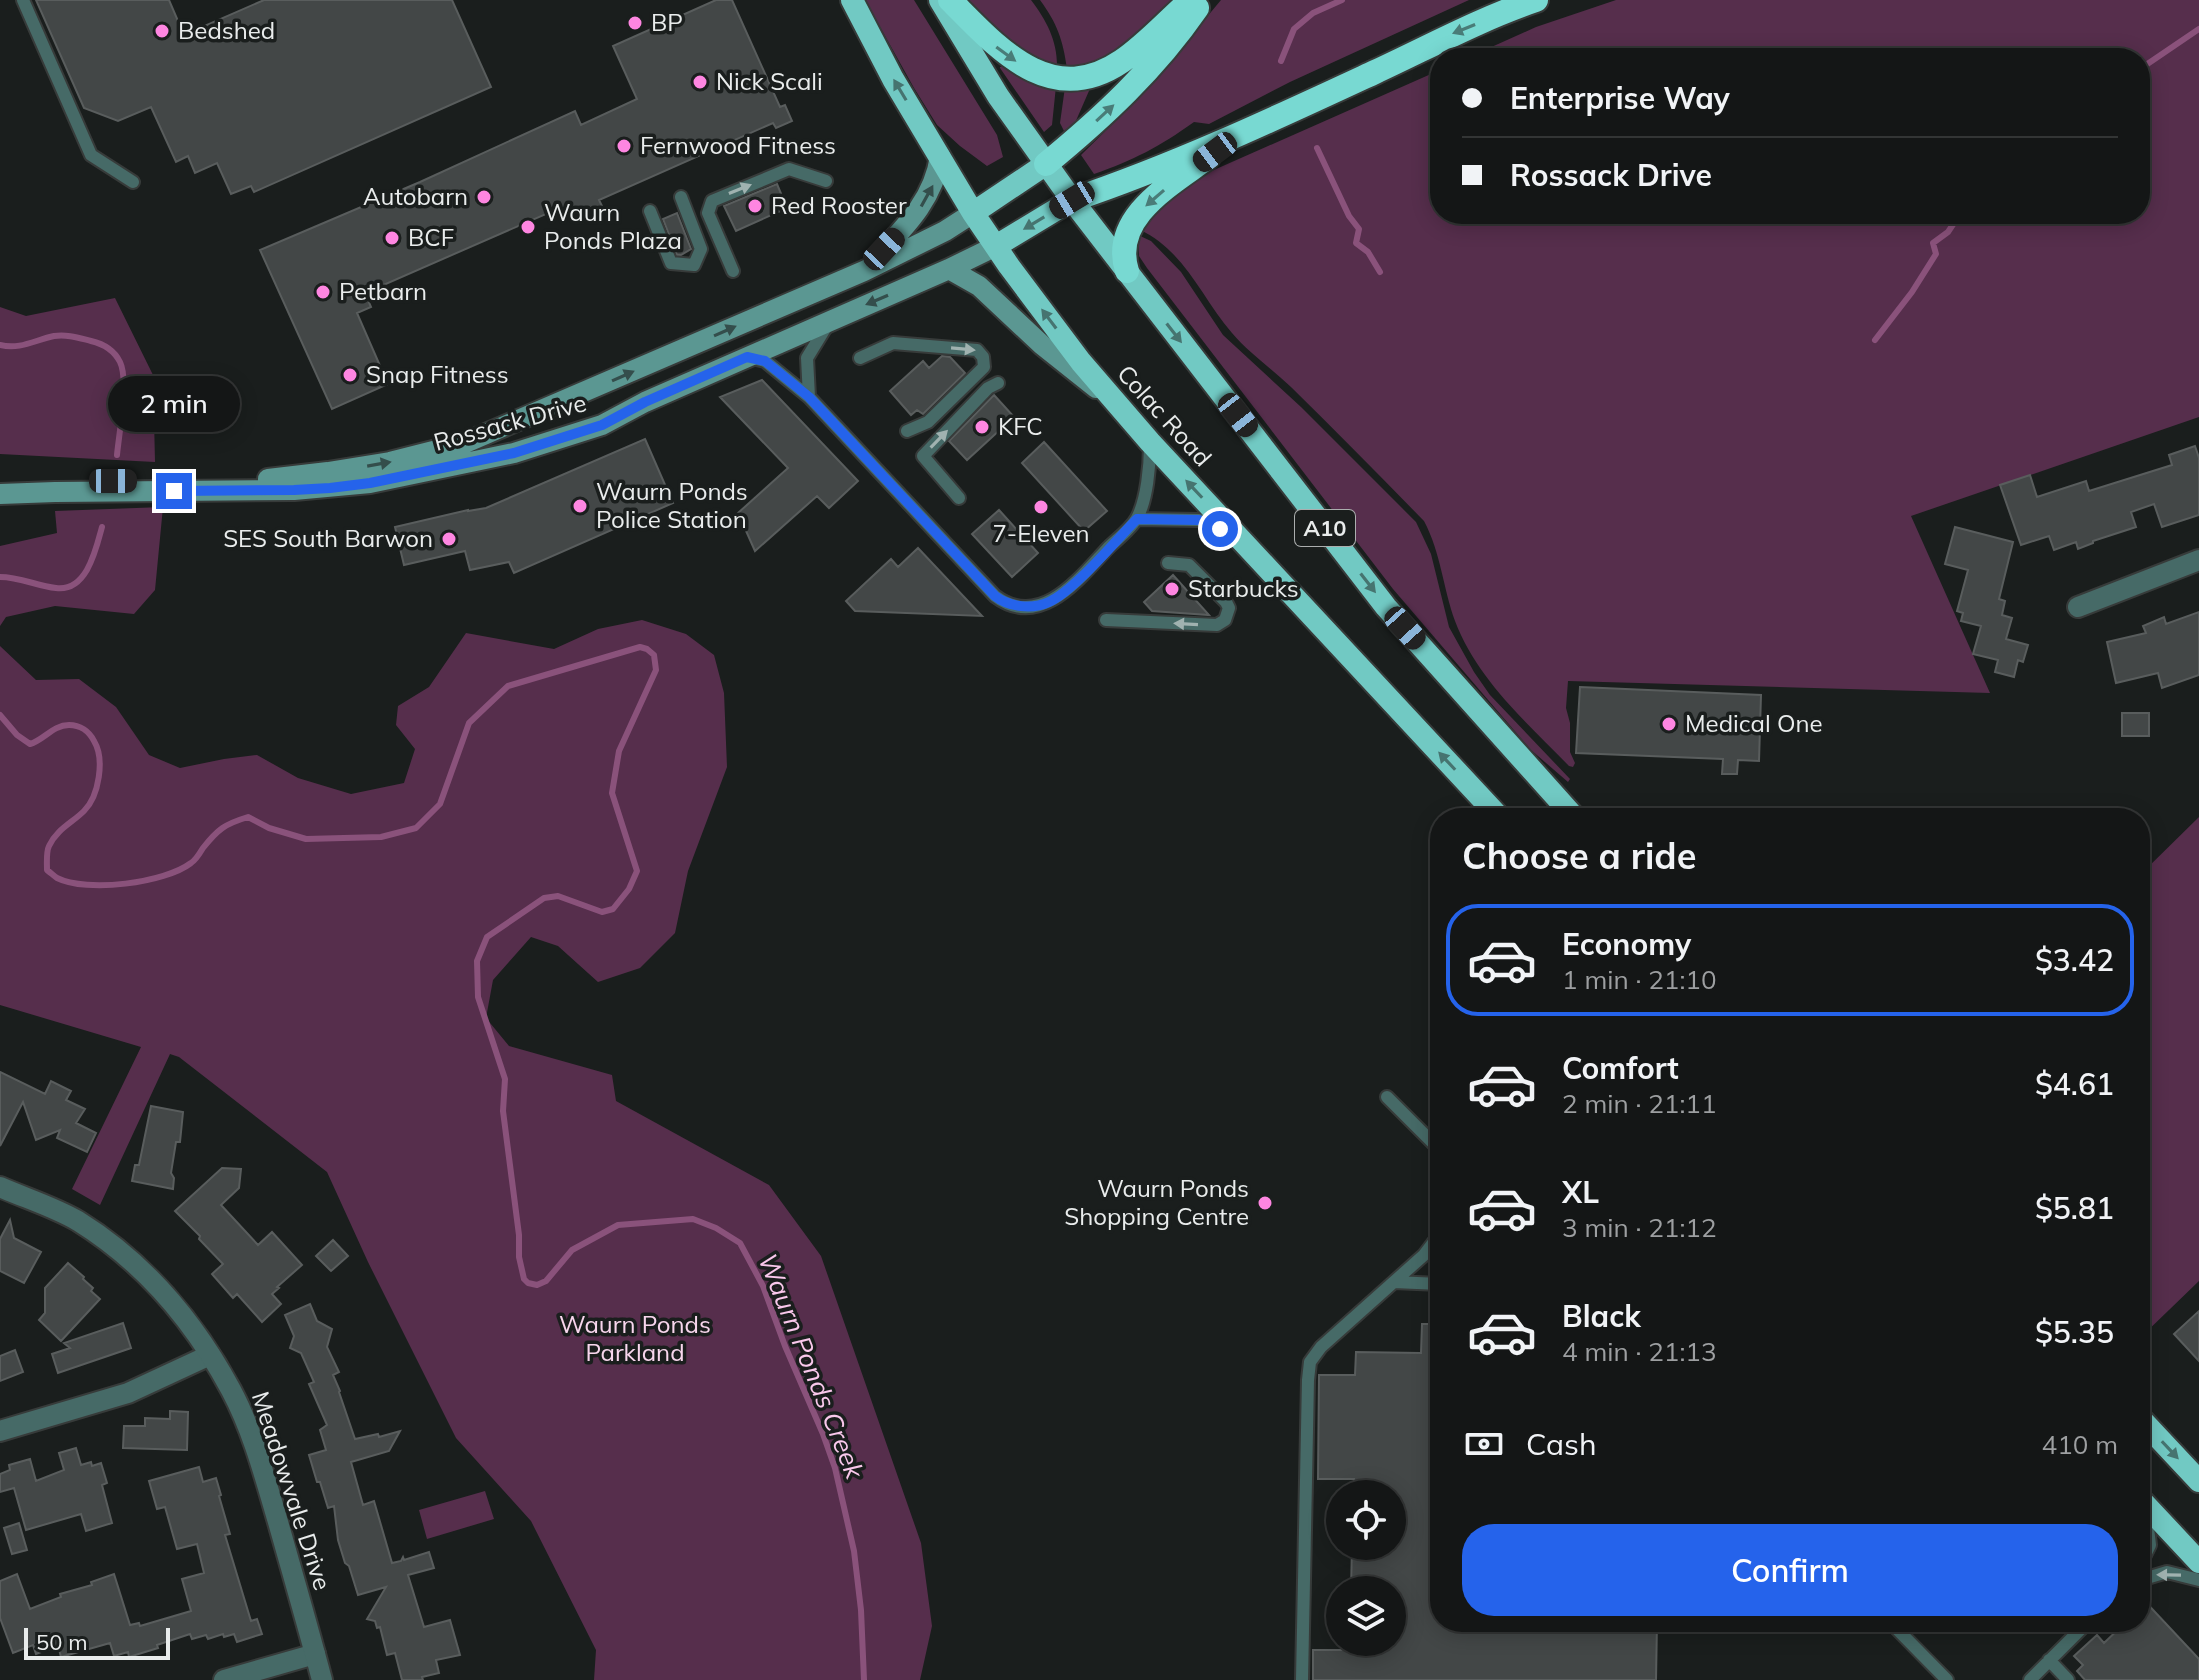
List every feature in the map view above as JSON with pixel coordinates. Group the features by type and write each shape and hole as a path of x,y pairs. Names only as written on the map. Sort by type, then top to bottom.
{"highway":[{"name":"Colac Road","path":"852,0 893,79 973,213 1052,323 1150,442 1491,808"},
{"name":"A10","path":"940,0 998,96 1072,200 1386,607 1566,808"},
{"path":"950,0 997,48 1015,61 1039,73 1070,78 1091,75 1120,62 1191,0"},
{"path":"973,213 1046,164 1086,131 1145,74 1202,0"},
{"path":"996,246 1072,200 1239,134 1452,34 1536,0"},
{"path":"1127,271 1123,255 1125,239 1136,216 1168,187 1239,134"},
{"path":"2150,1429 2199,1481"},
{"path":"2150,1510 2199,1562"}],"main road":[{"path":"864,271 920,207 933,184 940,156"},
{"name":"Rossack Drive","path":"0,494 294,490 465,443 864,271 945,231 973,213"},
{"name":"Rossack Drive","path":"0,481 329,480 370,483 514,453 602,425 668,392 996,246"},
{"path":"949,269 979,286 1042,345 1115,402"},
{"path":"654,362 668,392"}],"street":[{"path":"2078,607 2199,560"},
{"name":"Meadowvale Drive","path":"0,1187 76,1220 112,1245 149,1276 210,1355 232,1392 251,1435 322,1680"},
{"path":"0,1431 128,1393 210,1355"},
{"path":"224,1680 315,1654"}],"lane":[{"path":"23,0 91,155 133,182"},
{"path":"733,271 708,213 712,201 789,169 826,181"},
{"path":"650,211 671,263 694,265 701,249 681,197"},
{"path":"809,397 807,358 830,321"},
{"path":"860,358 893,343 977,350 983,357 984,367 928,422 907,431"},
{"path":"747,357 765,361 809,397 1004,603 1037,606 1051,602 1068,590 1137,519 1150,471 1150,442"},
{"path":"959,498 923,456 988,388 998,383"},
{"path":"1137,519 1199,520 1240,539"},
{"path":"1106,620 1217,625 1225,620 1229,608 1226,602 1189,565 1168,563"},
{"path":"1387,1097 1430,1140"},
{"path":"1302,1680 1309,1365 1321,1347 1430,1247"},
{"path":"1424,1255 1430,1252"},
{"path":"1394,1282 1430,1284"},
{"path":"2150,1577 2166,1572 2199,1580"},
{"path":"1900,1632 1947,1680"},
{"path":"2030,1680 2078,1632"},
{"path":"2049,1660 2068,1680"}],"green space":[{"path":"865,0 914,0 997,135 1003,157 987,166 937,125"},
{"path":"969,0 1031,0 1050,32 1056,50 1057,69 1027,59 974,10"},
{"path":"1040,0 1171,0 1123,50 1103,63 1067,69 1058,32"},
{"path":"1221,0 1469,0 1290,82 1209,124 1194,122 1146,152 1094,174 1081,155 1141,96"},
{"path":"1616,0 2199,0 2199,417 1911,516 1990,693 1568,681 1566,708 1570,723 1570,752 1575,763 1573,767 1569,766 1504,699 1464,642 1424,521 1291,387 1239,340 1181,262 1156,239 1140,230 1147,215 1198,177 1430,74 1430,224 2150,224 2150,48 1489,48 1536,27"},
{"path":"1003,66 1027,79 1056,86 1052,125 1044,132 1000,68"},
{"path":"1092,84 1075,123 1064,131 1060,123 1065,87"},
{"path":"1138,235 1151,241 1181,272 1223,335 1301,407 1416,522 1431,554 1449,627 1474,672 1490,695 1570,779 1568,782 1531,750 1393,589 1147,268 1139,256"},
{"path":"115,298 153,375 155,462 0,454 0,307 26,316"},
{"path":"163,507 155,590 134,614 55,606 6,617 0,626 0,546 57,533 55,511"},
{"name":"Waurn Ponds Parkland","path":"642,620 686,634 714,655 724,693 727,767 688,871 675,933 640,968 598,982 558,946 531,937 493,980 486,1018 509,1046 612,1075 616,1101 769,1185 821,1256 921,1543 932,1626 920,1680 594,1680 596,1650 531,1521 456,1438 327,1172 179,1057 170,1054 100,1205 72,1189 141,1047 0,1005 0,646 36,680 79,679 116,707 149,755 180,768 257,755 298,778 351,794 404,783 415,749 396,725 398,706 429,687 466,633 554,649 598,629"},
{"path":"2199,817 2199,1281 2150,1328 2150,865"},
{"path":"485,1491 494,1519 427,1539 419,1510"}],"building":[{"path":"36,0 169,0 184,35 264,0 452,0 491,87 254,192 251,186 231,194 217,163 195,173 188,156 176,162 151,107 118,121 84,108"},
{"path":"716,0 732,0 780,107 785,105 792,121 776,128 773,123 599,200 603,208 585,216 581,207 550,220 548,213 365,293 371,307 357,313 388,384 332,409 260,250 575,111 581,125 637,99 613,46"},
{"name":"Red Rooster","path":"777,184 787,208 736,231 724,206"},
{"path":"677,213 691,249 681,255 677,255 663,219"},
{"path":"942,356 950,357 965,373 923,414 917,410 911,415 890,391 923,361 929,368"},
{"path":"762,380 858,481 829,508 817,496 755,551 738,513 788,468 720,397"},
{"name":"KFC","path":"994,395 1014,417 967,460 949,441"},
{"name":"Waurn Ponds Police Station","path":"645,439 673,503 514,573 509,562 470,570 465,551 404,565 395,527 486,508"},
{"path":"1044,442 1107,511 1084,531 1022,463"},
{"path":"2195,446 2199,458 2199,515 2162,527 2154,504 2131,512 2136,527 2078,549 2076,542 2054,550 2049,536 2021,545 2000,485 2030,475 2037,497 2086,481 2089,491 2172,465 2169,455"},
{"path":"999,510 1038,553 1012,577 972,534"},
{"path":"1955,527 2013,542 1999,599 2005,601 2002,615 2012,618 2006,639 2028,645 2023,662 2018,660 2014,677 1995,672 1998,660 1973,654 1981,626 1961,621 1963,613 1957,611 1968,570 1945,564"},
{"path":"918,548 982,616 855,611 846,601 891,559 898,567"},
{"name":"Starbucks","path":"1173,575 1209,615 1152,611 1144,602"},
{"path":"2199,612 2199,675 2162,688 2158,673 2116,683 2107,642 2146,633 2143,626 2164,617 2166,624"},
{"name":"Medical One","path":"1580,687 1761,695 1759,761 1738,760 1737,774 1722,774 1723,759 1576,753"},
{"path":"2122,713 2149,713 2149,736 2122,736"},
{"path":"0,1072 45,1094 51,1081 71,1091 66,1100 85,1109 76,1123 96,1133 87,1152 57,1138 60,1130 36,1140 23,1102 0,1146"},
{"path":"151,1106 183,1112 180,1142 176,1142 171,1173 173,1189 132,1181 135,1165 139,1165"},
{"path":"222,1168 241,1169 239,1188 221,1205 258,1245 272,1232 302,1265 272,1294 281,1304 262,1322 237,1294 233,1298 212,1274 223,1264 175,1211"},
{"path":"10,1220 14,1238 41,1252 24,1283 0,1271 0,1239"},
{"path":"333,1240 348,1256 331,1271 316,1256"},
{"path":"68,1263 84,1277 93,1288 91,1291 100,1299 61,1341 39,1320 45,1313 45,1288"},
{"path":"310,1304 317,1321 332,1329 327,1347 339,1372 333,1375 355,1439 400,1431 389,1451 351,1462 363,1505 374,1501 392,1563 401,1561 403,1557 404,1560 429,1552 434,1568 408,1575 424,1627 450,1620 460,1655 436,1660 439,1673 422,1677 423,1680 402,1680 395,1653 387,1655 380,1627 377,1628 375,1621 367,1619 386,1587 358,1595 338,1540 334,1506 328,1508 320,1482 317,1482 309,1455 326,1450 320,1430 327,1425 309,1384 314,1382 301,1353 290,1348 294,1336 285,1315"},
{"path":"2199,1311 2199,1361 2174,1334"},
{"path":"123,1323 131,1348 58,1373 52,1354 70,1348 64,1343"},
{"path":"1422,1324 1430,1324 1430,1632 1657,1632 1656,1680 1313,1680 1313,1650 1326,1650 1326,1656 1406,1656 1406,1576 1351,1576 1352,1560 1406,1560 1406,1480 1318,1479 1319,1375 1355,1375 1356,1352 1421,1353"},
{"path":"15,1350 23,1372 0,1381 0,1356"},
{"path":"170,1411 188,1412 187,1450 123,1448 124,1426 145,1426 145,1418 170,1419"},
{"path":"76,1448 81,1465 101,1463 107,1483 102,1485 112,1523 86,1531 81,1514 26,1530 14,1488 0,1492 0,1474 10,1470 9,1465 30,1459 36,1481 64,1470 59,1453"},
{"path":"199,1467 203,1482 216,1478 230,1534 225,1535 251,1621 257,1619 262,1634 237,1642 234,1634 192,1639 190,1634 129,1657 128,1652 114,1656 110,1643 61,1657 58,1646 36,1654 33,1645 13,1653 0,1618 0,1581 17,1574 30,1609 114,1574 130,1625 139,1623 140,1626 191,1611 182,1579 204,1573 197,1544 177,1549 165,1507 157,1509 149,1481"},
{"path":"19,1523 27,1550 12,1554 4,1528"},
{"path":"2150,1607 2199,1659 2199,1680 2085,1680 2077,1671 2083,1665 2074,1656 2097,1635 2104,1643 2116,1632 2150,1632"}],"waterway":[{"path":"1281,61 1294,29 1313,13 1342,0"},
{"path":"2150,62 2199,29"},
{"path":"1317,148 1349,216 1359,229 1356,243 1368,252 1380,272"},
{"path":"1875,340 1912,292 1936,254 1933,243 1953,224"},
{"name":"Waurn Ponds Creek","path":"0,345 21,345 64,336 96,342 112,351 120,362 124,381 117,455"},
{"name":"Waurn Ponds Creek","path":"0,577 56,588 67,587 83,576 102,527"},
{"name":"Waurn Ponds Creek","path":"0,715 17,735 30,744 58,727 69,725 80,727 92,737 99,757 97,787 84,811 52,840 47,851 47,870 57,878 70,882 126,884 179,870 195,860 222,828 248,817 269,828 306,839 381,837 416,828 440,804 469,723 508,686 640,647 654,655 656,670 619,751 612,793 637,871 629,889 613,909 602,912 558,896 544,898 487,937 477,961 478,997 505,1079 503,1111 519,1257 524,1279 537,1285 546,1281 572,1250 618,1225 693,1219 716,1228 740,1243 763,1286 835,1468 854,1551 861,1610 864,1680"}],"place":[{"name":"BP","path":"635,23"},
{"name":"Bedshed","path":"162,31"},
{"name":"Nick Scali","path":"700,82"},
{"name":"Fernwood Fitness","path":"624,146"},
{"name":"Autobarn","path":"484,197"},
{"name":"Red Rooster","path":"755,206"},
{"name":"Waurn Ponds Plaza","path":"528,227"},
{"name":"BCF","path":"392,238"},
{"name":"Petbarn","path":"323,292"},
{"name":"Snap Fitness","path":"350,375"},
{"name":"KFC","path":"982,427"},
{"name":"Waurn Ponds Police Station","path":"580,506"},
{"name":"7-Eleven","path":"1041,507"},
{"name":"SES South Barwon","path":"449,539"},
{"name":"Starbucks","path":"1172,589"},
{"name":"Medical One","path":"1669,724"},
{"name":"Waurn Ponds Shopping Centre","path":"1265,1203"}],"route":[{"path":"174,491 330,488 370,483 514,453 602,425 645,402 747,357 765,361 809,397 1004,603 1037,606 1051,602 1068,590 1137,519 1199,520 1220,529"}]}
